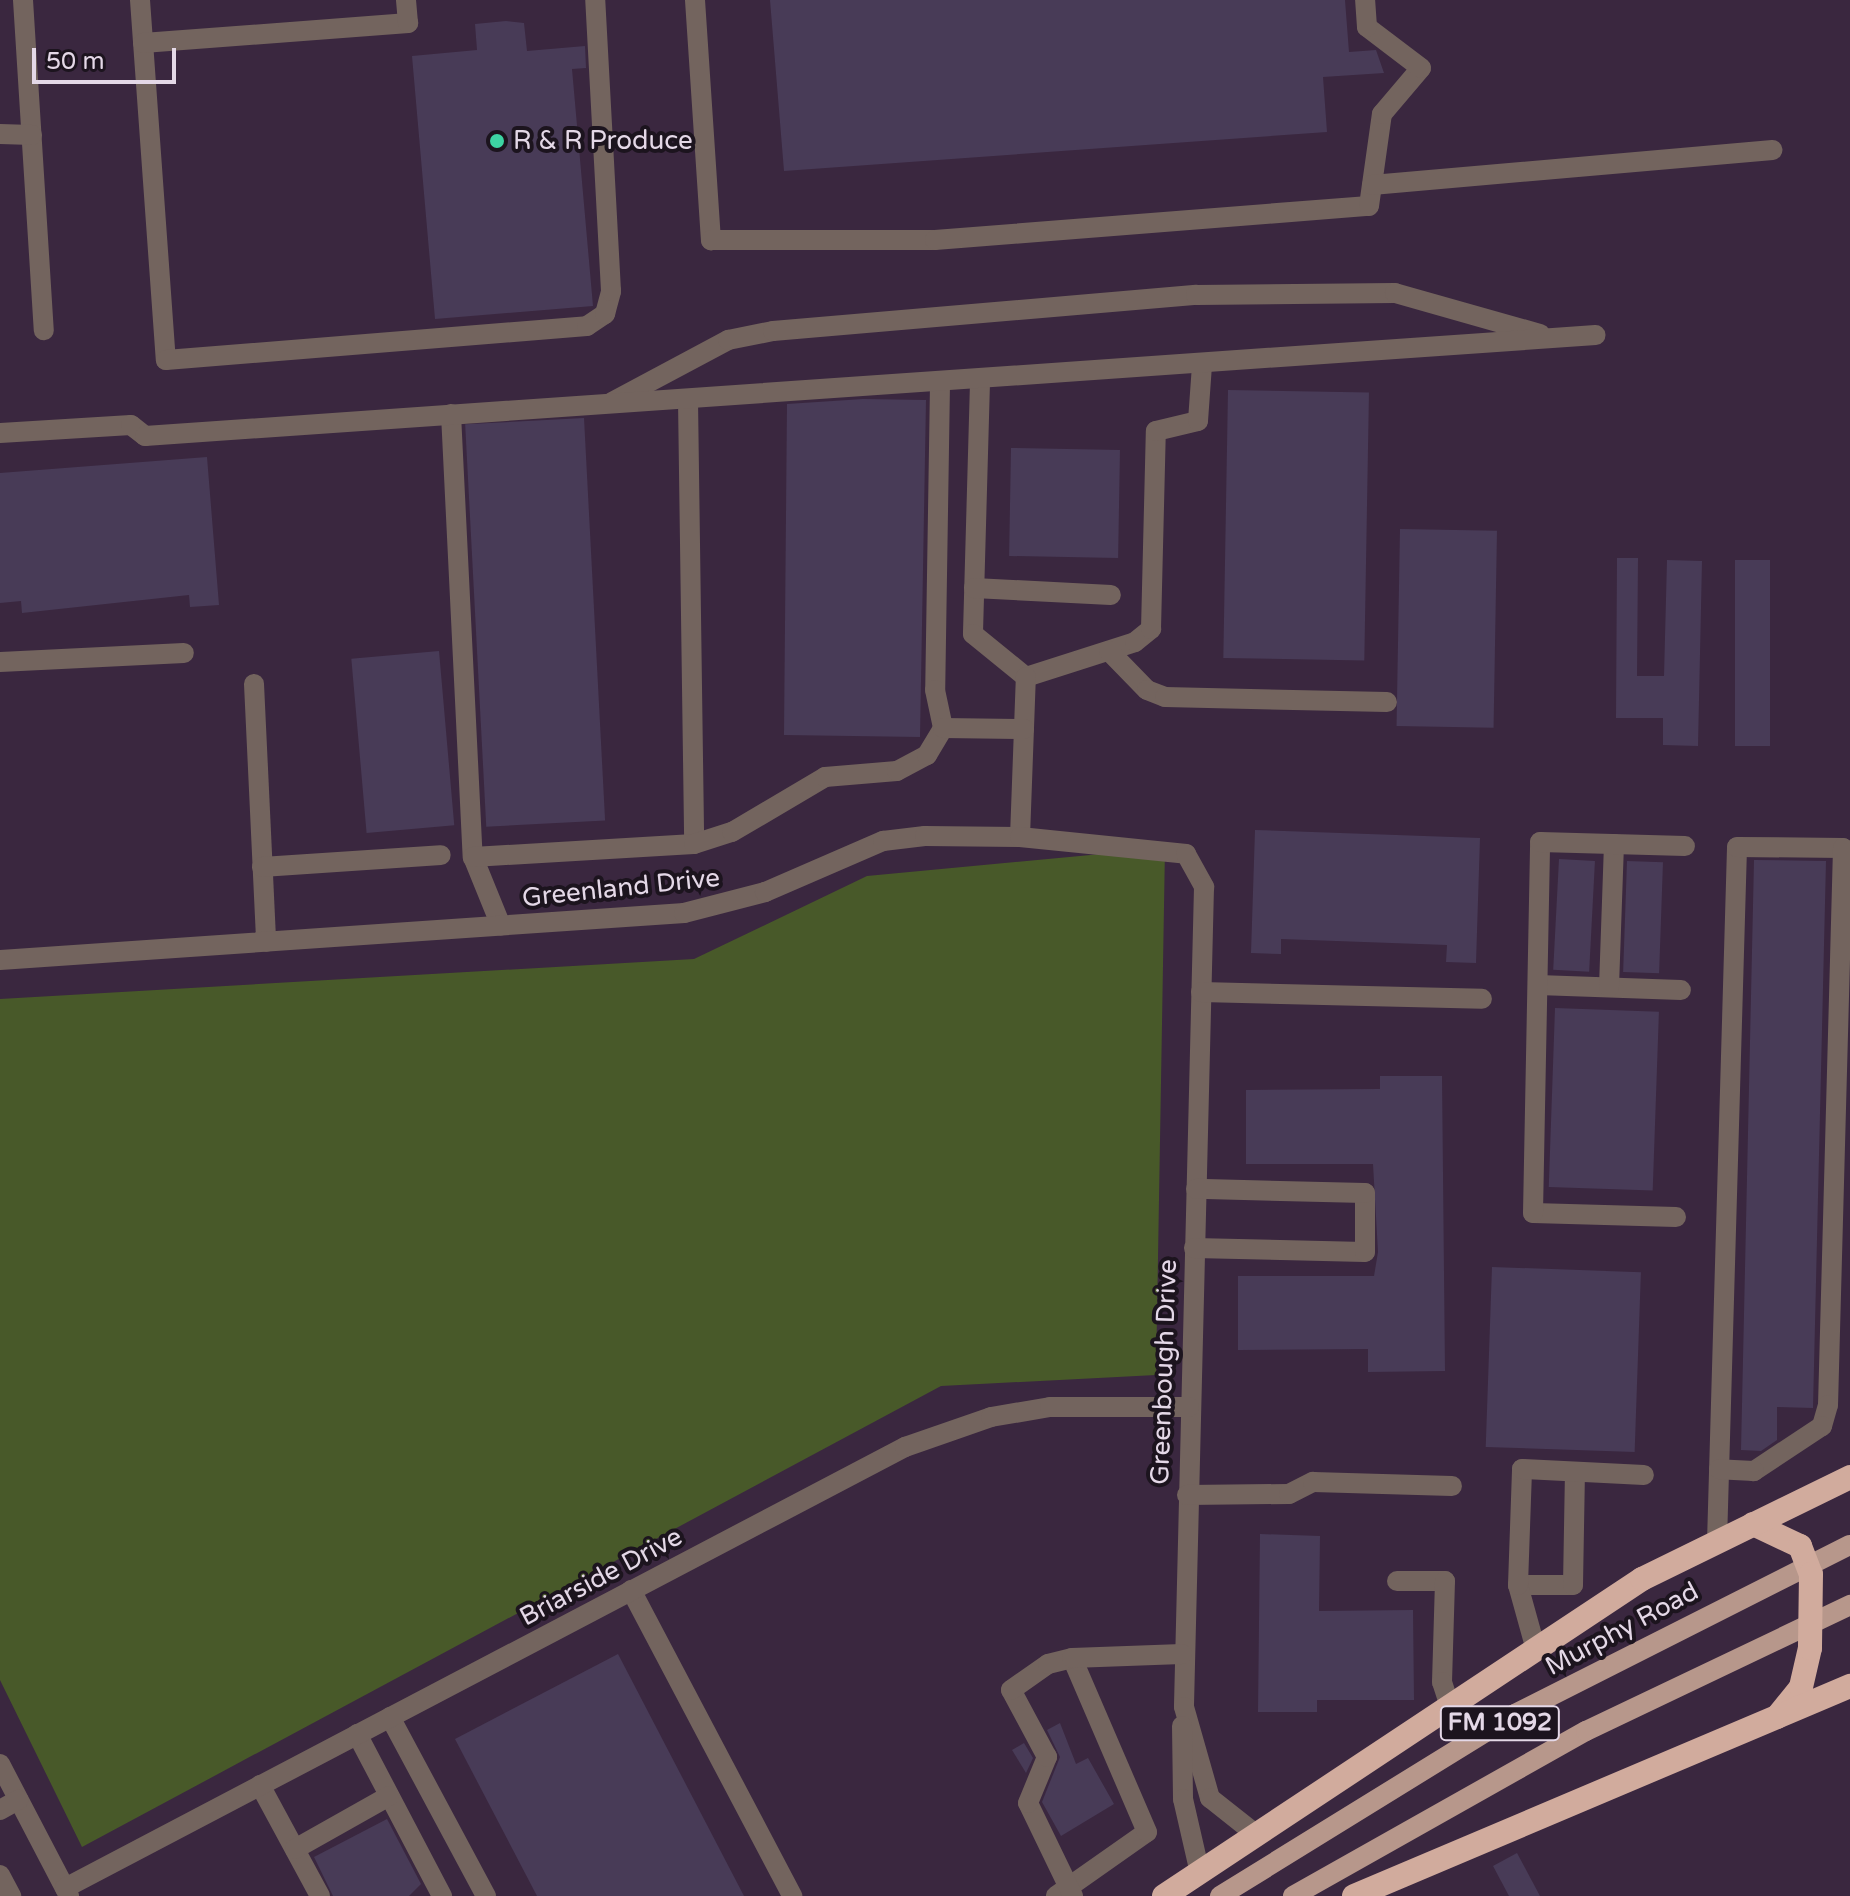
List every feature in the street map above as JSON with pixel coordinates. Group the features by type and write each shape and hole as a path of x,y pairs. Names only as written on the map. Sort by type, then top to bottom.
{"highway":[{"path":"1164,1896 1642,1579 1850,1477"},
{"path":"1753,1524 1800,1546 1811,1574 1810,1648 1801,1687 1770,1724"},
{"path":"1354,1896 1770,1724 1850,1686"}],"main road":[{"name":"Murphy Road","path":"1220,1896 1515,1714 1850,1545"},
{"path":"1293,1896 1586,1731 1850,1605"}],"street":[{"path":"23,0 44,330"},
{"path":"140,0 166,360 587,326 605,314 611,291 595,0"},
{"path":"143,43 408,23 406,0"},
{"path":"695,0 711,240 935,240 1369,206 1382,114 1421,68 1367,27 1365,0"},
{"path":"0,134 32,135"},
{"path":"1372,185 1772,150"},
{"path":"609,404 728,340 773,331 1196,295 1395,293 1554,338"},
{"path":"0,433 131,425 145,436 980,382 1595,335"},
{"path":"1026,677 1109,651 1151,629 1156,431 1198,421 1202,365"},
{"path":"980,382 973,634 1026,677"},
{"path":"473,857 694,844 732,832 825,777 897,771 927,755 943,728 935,690 940,384"},
{"path":"688,400 694,844"},
{"path":"451,414 473,857 501,926"},
{"path":"974,588 1111,595"},
{"path":"1109,651 1147,690 1165,697 1387,702"},
{"path":"0,662 184,653"},
{"path":"1020,837 1026,677"},
{"path":"254,684 266,942"},
{"path":"943,728 1024,729"},
{"name":"Greenland Drive","path":"0,960 501,926 732,904 883,841 1020,837 1186,854 1204,887 1199,1039"},
{"path":"1676,1217 1533,1213 1540,842 1685,846"},
{"path":"1609,987 1614,844"},
{"path":"1717,1542 1719,1469 1737,847 1843,848 1828,1405 1822,1426 1754,1471 1719,1469"},
{"path":"262,867 441,855"},
{"path":"1538,985 1681,990"},
{"path":"1201,992 1482,999"},
{"name":"Greenbough Drive","path":"1199,1039 1182,1654 1184,1707 1178,1754 1200,1873"},
{"path":"1194,1248 1365,1252 1365,1193 1196,1189"},
{"name":"Briarside Drive","path":"67,1892 260,1785 905,1447 991,1417 1050,1407 1189,1407"},
{"path":"1536,1650 1518,1585 1522,1469 1644,1475"},
{"path":"1518,1585 1573,1585 1575,1472"},
{"path":"1187,1495 1289,1494 1313,1482 1452,1486"},
{"path":"1397,1581 1445,1581 1442,1682 1450,1707"},
{"path":"631,1590 792,1896"},
{"path":"1072,1658 1147,1832 1066,1893 1028,1803 1047,1757 1011,1690 1048,1664 1072,1658 1182,1654"},
{"name":"Greenbough Drive","path":"1184,1707 1210,1798 1258,1836"},
{"path":"390,1717 486,1896"},
{"path":"357,1734 442,1896"},
{"path":"0,1764 9,1805 67,1892"},
{"path":"260,1785 320,1896"},
{"path":"295,1849 389,1796"},
{"path":"0,1875 11,1896"}],"green space":[{"path":"1165,848 1156,1375 941,1386 82,1847 0,1680 0,999 694,959 867,876"}],"building":[{"path":"770,0 1345,0 1349,52 1376,50 1384,73 1323,77 1327,132 784,171"},
{"path":"524,23 527,51 585,46 586,68 572,69 593,306 435,319 412,56 477,50 475,24"},
{"path":"1228,390 1369,392 1364,660 1223,658"},
{"path":"863,399 926,400 920,737 784,735 787,404"},
{"path":"584,418 605,820 486,827 465,424"},
{"path":"1011,448 1120,450 1118,558 1009,556"},
{"path":"207,457 219,605 190,607 189,595 22,613 21,601 0,603 0,473"},
{"path":"1400,529 1497,531 1494,728 1397,726"},
{"path":"1617,558 1638,558 1637,676 1664,676 1667,560 1702,561 1698,746 1663,745 1663,718 1616,718"},
{"path":"1735,560 1770,560 1770,746 1735,746"},
{"path":"439,651 454,825 367,833 351,659"},
{"path":"1255,830 1480,838 1476,963 1446,962 1447,945 1281,939 1281,954 1251,953"},
{"path":"1559,859 1595,861 1589,972 1553,970"},
{"path":"1754,860 1826,861 1813,1408 1777,1407 1777,1440 1761,1451 1741,1450"},
{"path":"1627,861 1663,862 1659,973 1623,972"},
{"path":"1555,1008 1659,1012 1653,1191 1549,1187"},
{"path":"1380,1076 1442,1076 1445,1371 1368,1372 1368,1349 1238,1350 1238,1276 1374,1276 1378,1252 1373,1164 1246,1164 1246,1090 1380,1089"},
{"path":"1492,1267 1641,1272 1635,1452 1486,1447"},
{"path":"1260,1534 1320,1536 1319,1611 1413,1610 1414,1700 1317,1700 1317,1712 1258,1712"},
{"path":"618,1654 744,1896 537,1896 455,1739"},
{"path":"1060,1723 1076,1764 1088,1758 1114,1804 1061,1836 1042,1802 1060,1757 1047,1730"},
{"path":"1024,1743 1033,1758 1026,1773 1012,1750"},
{"path":"387,1819 421,1884 409,1896 333,1896 314,1857"},
{"path":"1517,1853 1540,1896 1509,1896 1493,1866"}],"place":[{"name":"R & R Produce","path":"497,141"}]}
